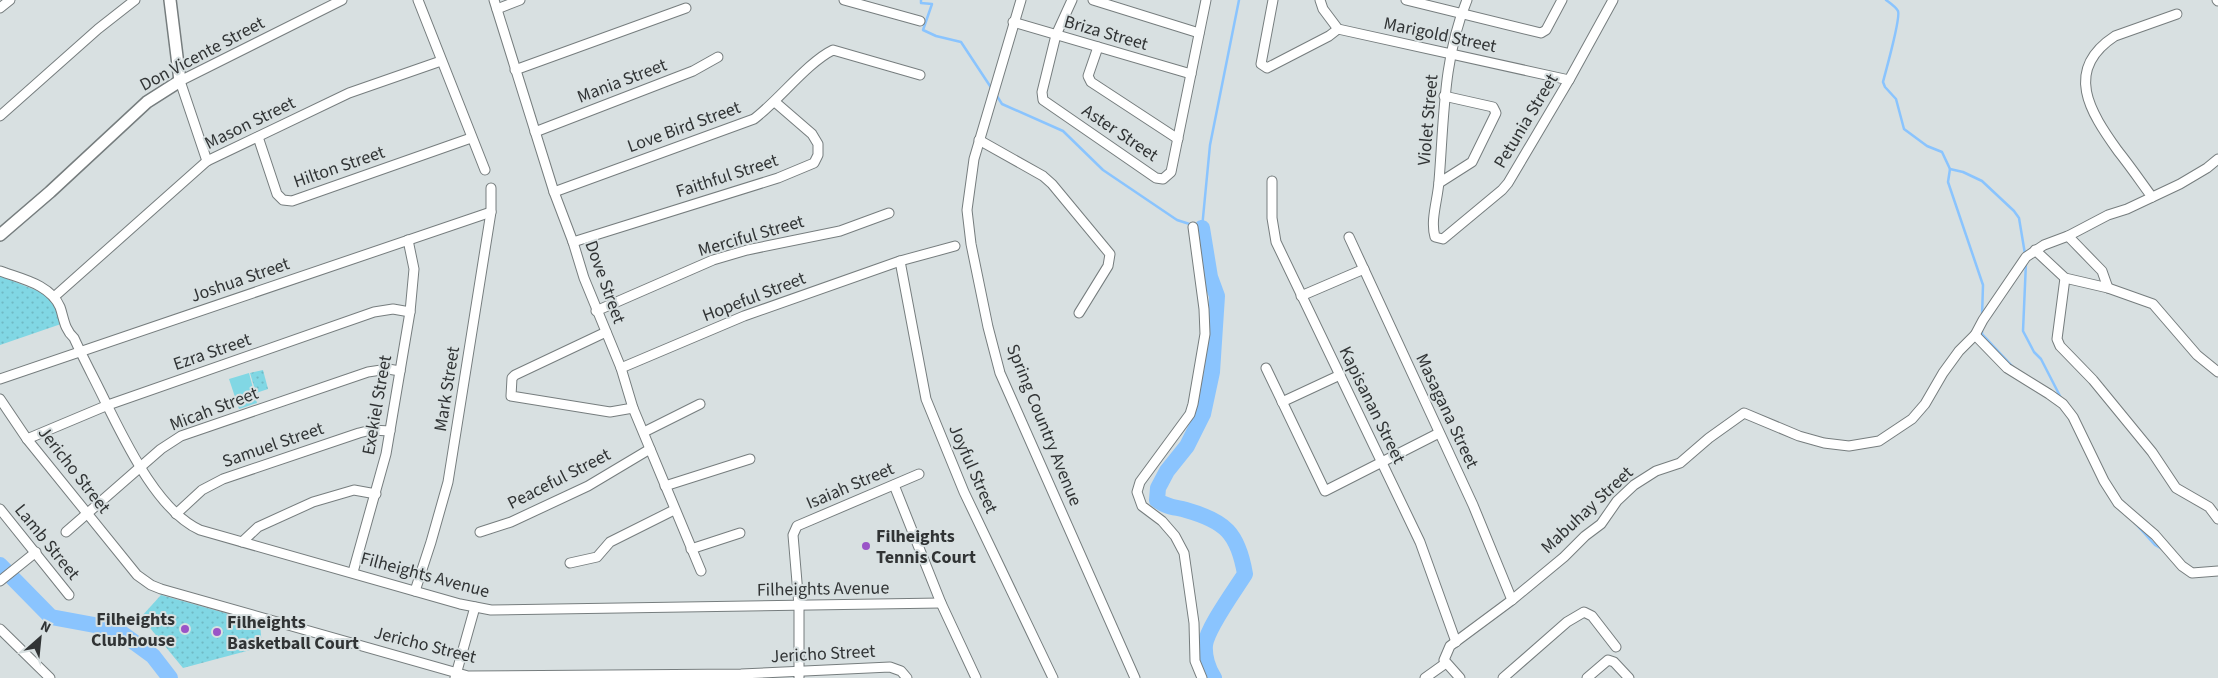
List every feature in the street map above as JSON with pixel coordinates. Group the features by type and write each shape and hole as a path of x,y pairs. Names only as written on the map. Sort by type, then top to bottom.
{"street":[{"path":"0,8 10,0"},
{"path":"0,116 98,29 135,0"},
{"path":"170,0 180,81 207,162"},
{"name":"Don Vicente Street","path":"0,235 50,192 147,102 180,81 342,0"},
{"path":"418,0 485,170"},
{"path":"495,5 520,0"},
{"path":"844,0 920,21"},
{"name":"Spring Country Avenue","path":"1021,0 979,140 969,186 968,223 988,327 998,366 1135,678"},
{"name":"Aster Street","path":"1072,0 1056,35 1042,92 1043,100 1156,178 1164,179 1171,172 1206,0"},
{"path":"1092,0 1199,33"},
{"path":"1273,0 1261,64 1267,68 1330,36 1338,29 1323,9 1320,0"},
{"path":"1406,0 1544,32 1562,0"},
{"name":"Violet Street","path":"1443,239 1435,237 1433,229 1439,183 1444,96 1461,13 1466,0"},
{"name":"Petunia Street","path":"1443,239 1508,183 1569,80 1612,0"},
{"name":"Dove Street","path":"495,5 554,192 596,311 621,368 633,408 674,510 701,571"},
{"path":"515,70 686,8"},
{"path":"2152,197 2102,128 2087,98 2085,78 2088,65 2106,42 2115,36 2177,14"},
{"name":"Briza Street","path":"1013,22 1191,74"},
{"name":"Marigold Street","path":"1338,29 1569,80"},
{"path":"1098,47 1088,76 1091,82 1178,138"},
{"name":"Love Bird Street","path":"554,192 754,119 775,102 822,55 833,50 920,75"},
{"name":"Mania Street","path":"535,132 693,71 718,57"},
{"name":"Mason Street","path":"54,296 207,162 349,93 441,61"},
{"path":"1439,183 1472,162 1496,113 1493,107 1444,96"},
{"name":"Faithful Street","path":"573,242 778,178 814,163 818,156 818,144 812,134 775,102"},
{"name":"Hilton Street","path":"258,137 277,194 286,201 292,201 471,138"},
{"path":"979,140 1043,176 1052,184 1110,254 1108,266 1079,313"},
{"path":"2218,159 2208,168 2152,197 2108,215 2036,250 2065,278 2108,288 2153,304 2197,355 2218,372"},
{"name":"Kapisanan Street","path":"1272,180 1272,218 1276,242 1420,542 1456,642"},
{"name":"Mark Street","path":"414,591 431,542 448,482 490,212 491,188"},
{"name":"Joshua Street","path":"0,379 490,212"},
{"name":"Merciful Street","path":"596,311 713,260 747,250 840,231 889,213"},
{"path":"1193,227 1204,309 1204,334 1193,404 1190,414 1140,482 1137,492 1142,506 1162,521 1175,536 1184,553 1194,623 1195,661 1202,678"},
{"path":"2068,236 2102,270 2108,288"},
{"name":"Masagana Street","path":"1349,237 1476,511 1512,600"},
{"name":"Exekiel Street","path":"352,572 376,494 390,431 410,312 414,269 408,240"},
{"name":"Hopeful Street","path":"621,368 744,316 900,261 955,246"},
{"name":"Mabuhay Street","path":"1446,663 1446,653 1456,642 1512,600 1564,557 1601,524 1617,501 1634,485 1656,471 1680,463 1738,416 1744,413 1753,415 1799,436 1830,444 1848,446 1879,441 1912,419 1925,404 1943,373 1959,351 1975,335 2019,266 2026,257 2036,250"},
{"name":"Joyful Street","path":"900,261 926,399 964,492 1053,678"},
{"path":"1301,296 1364,269"},
{"path":"0,271 38,285 54,296"},
{"path":"2065,278 2057,339 2060,346 2093,380 2146,444 2176,488 2209,507 2218,519"},
{"name":"Filheights Avenue","path":"54,296 69,333 74,338 140,467 176,514 191,526 200,530 475,608 506,610 941,603"},
{"name":"Ezra Street","path":"27,439 108,406 374,312 393,309 410,312"},
{"path":"606,332 515,375 512,378 511,396 610,412 633,408"},
{"path":"1975,335 2007,368 2050,394 2062,404 2073,417 2104,481 2118,503 2155,535 2182,566 2192,573 2218,571"},
{"path":"1266,368 1324,491 1439,433"},
{"name":"Micah Street","path":"66,532 166,445 181,436 368,372 388,369 400,371"},
{"path":"1282,402 1340,374"},
{"name":"Jericho Street","path":"0,399 27,439 87,514 137,575 151,585 456,676 799,675 890,667 901,671 907,678"},
{"path":"644,432 700,404"},
{"name":"Samuel Street","path":"176,514 202,490 222,479 359,432 371,430 390,431"},
{"name":"Peaceful Street","path":"480,532 511,522 588,486 650,449"},
{"path":"665,486 750,459"},
{"name":"Isaiah Street","path":"799,675 799,606 793,534 797,526 918,474"},
{"path":"894,485 941,603 976,678"},
{"path":"242,542 258,527 313,502 354,490 376,494"},
{"name":"Lamb Street","path":"0,509 69,595"},
{"path":"570,563 597,557 610,542 674,510"},
{"path":"691,549 740,533"},
{"path":"1,581 36,552"},
{"path":"456,676 475,608"},
{"path":"1503,678 1568,622 1584,612 1592,616 1616,647"},
{"path":"0,629 50,678"},
{"path":"1587,678 1608,660 1614,662 1629,678"},
{"path":"1425,678 1446,663 1460,678"}],"shaded area":[{"path":"0,276 43,293 52,301 61,324 0,345"},
{"path":"263,370 268,389 256,393 250,373"},
{"path":"249,373 257,403 239,409 229,379"},
{"path":"161,595 260,623 262,647 183,668 141,617"}],"waterway":[{"path":"921,0 921,3 932,4 923,30 936,36 961,42 992,89"},
{"path":"995,93 1002,104 1063,131 1103,170 1177,220 1202,228 1210,145 1239,0"},
{"path":"1886,0 1898,11 1898,16 1883,82 1896,99 1904,129 1927,146 1942,152 1950,169 1963,172 1982,181 2014,211 2019,218 2025,254"},
{"path":"1950,169 1948,182 1983,285 1982,317"},
{"path":"1202,228 1210,277 1217,296 1212,372 1203,414 1187,446 1167,471 1158,488 1157,500 1167,505 1199,514 1220,524 1234,539 1242,560 1245,574 1216,619 1205,645 1207,662 1214,678"},
{"path":"2026,262 2023,331 2034,352 2041,359 2061,398"},
{"path":"1982,330 1982,334 2013,367"},
{"path":"2135,523 2155,545 2164,550"},
{"path":"0,565 51,617 116,629 153,656 170,678"}],"place":[{"name":"Filheights Tennis Court","path":"866,546"},
{"name":"Filheights Clubhouse","path":"185,629"},
{"name":"Filheights Basketball Court","path":"217,632"}]}
